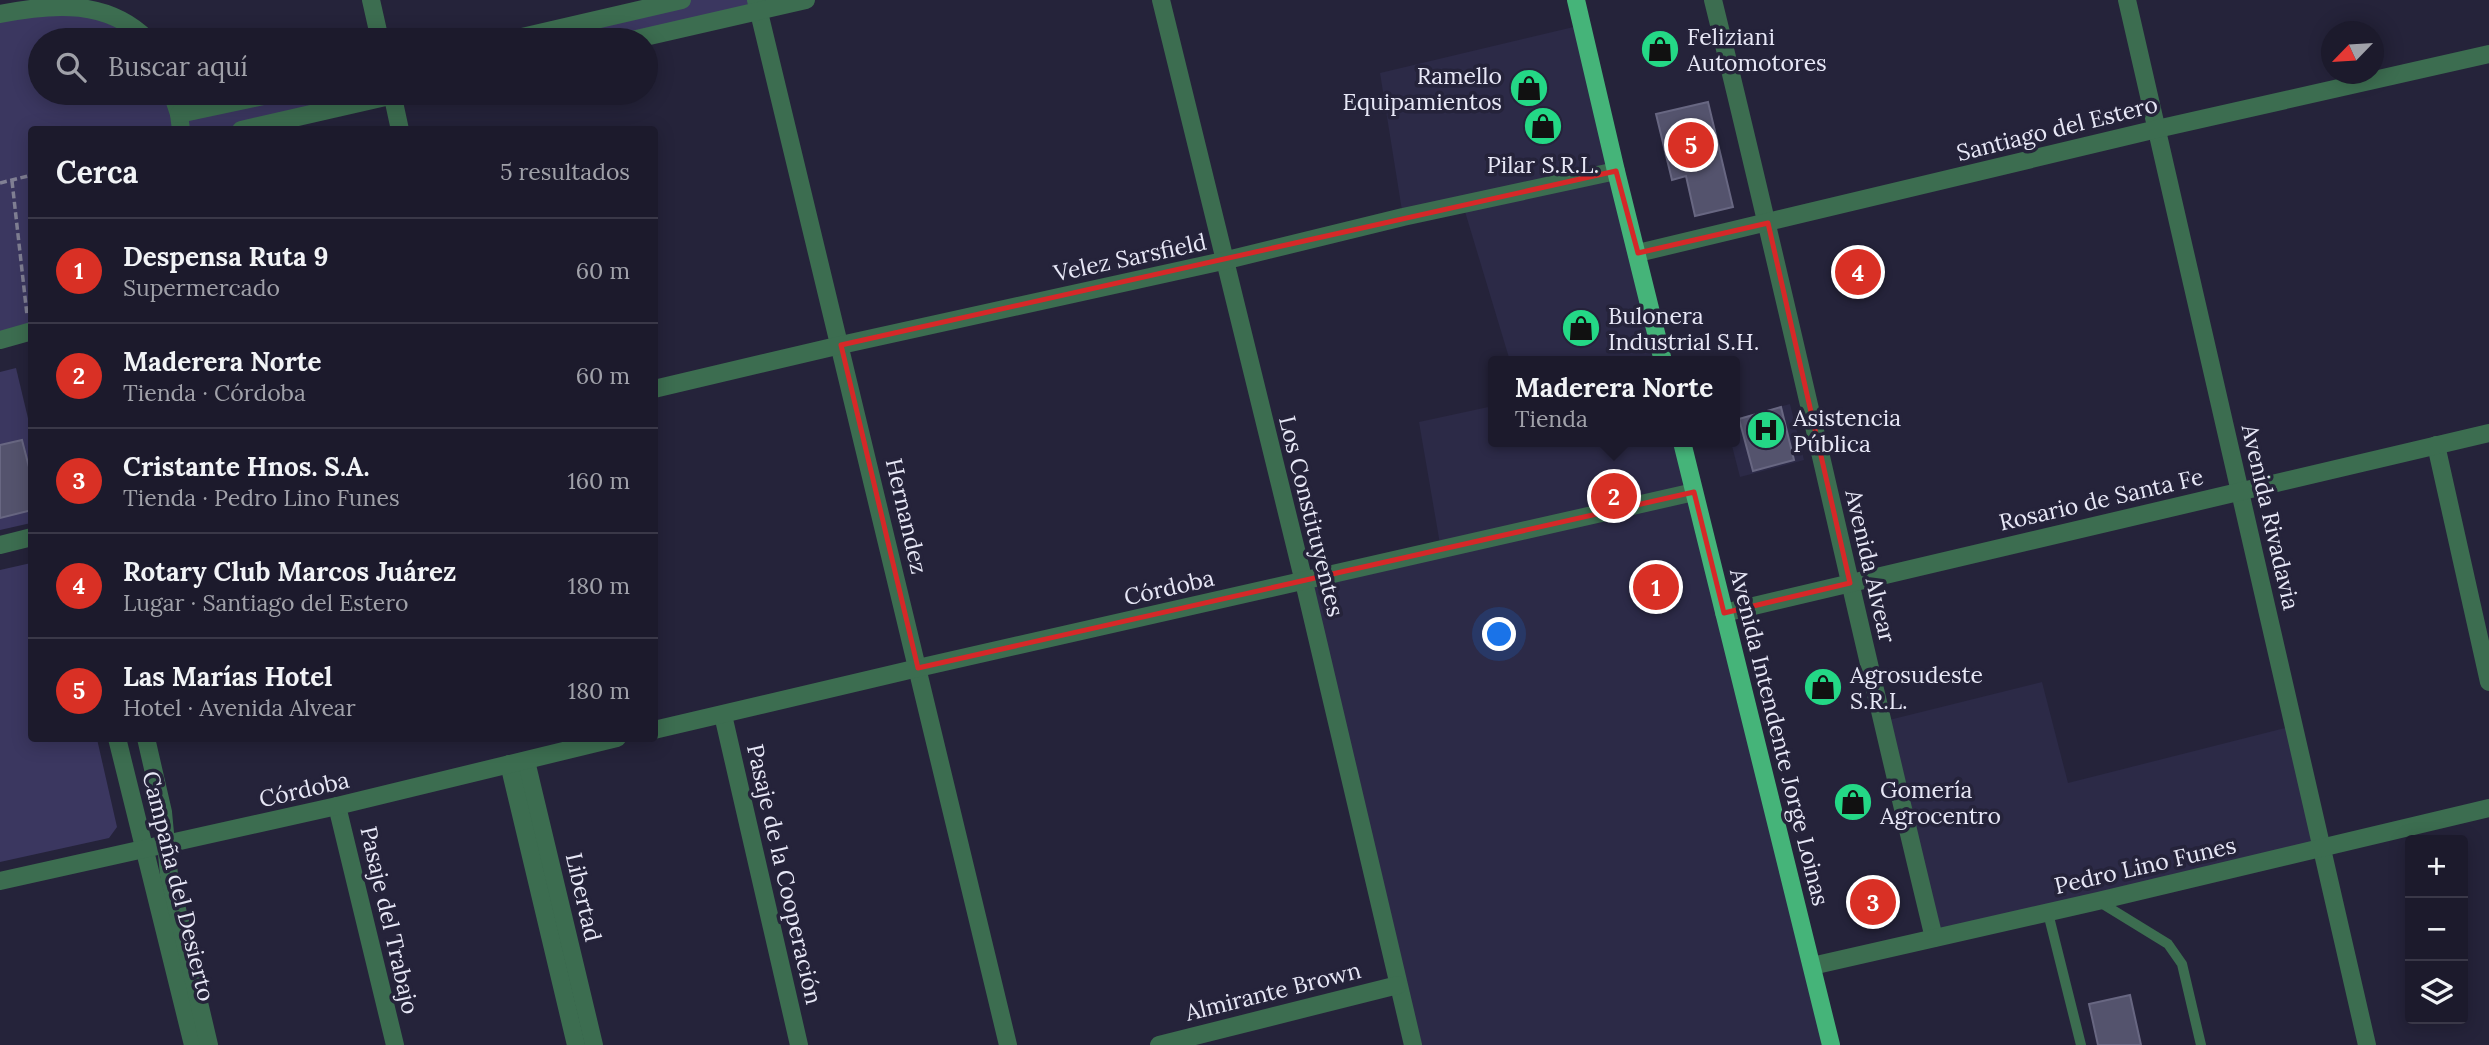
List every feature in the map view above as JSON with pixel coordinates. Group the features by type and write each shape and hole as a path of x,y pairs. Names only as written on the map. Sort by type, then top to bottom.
{"main road":[{"path":"1576,0 1662,356"},
{"name":"Avenida Intendente Jorge Loinas","path":"1683,447 1830,1045"}],"street":[{"path":"370,0 377,28"},
{"path":"561,28 682,0"},
{"path":"658,33 758,6 806,0"},
{"name":"Los Constituyentes","path":"1161,0 1304,582 1413,1045"},
{"name":"Avenida Alvear","path":"1713,0 1768,223 1881,722 1934,938"},
{"name":"Avenida Rivadavia","path":"2127,0 2367,1045"},
{"path":"0,14 50,4 81,3 107,8 139,28"},
{"name":"Hernandez","path":"758,6 1008,1045"},
{"name":"Santiago del Estero","path":"1638,253 2157,129 2489,54"},
{"path":"175,105 180,122 237,105"},
{"path":"258,126 349,105"},
{"path":"397,105 400,126"},
{"name":"Velez Sarsfield","path":"658,389 841,345 1223,261 1403,217 1616,171"},
{"path":"0,340 28,335"},
{"name":"Rosario de Santa Fe","path":"1724,613 2489,433"},
{"path":"2435,446 2489,682"},
{"name":"Córdoba","path":"658,729 1694,492"},
{"path":"0,545 28,538"},
{"name":"Pasaje de la Cooperación","path":"723,715 799,1045"},
{"name":"Campaña del Desierto","path":"118,742 193,1045"},
{"name":"Campaña del Desierto","path":"147,742 163,813 169,875 209,1045"},
{"name":"Córdoba","path":"0,881 166,846 337,806 537,754 597,742"},
{"name":"Libertad","path":"537,754 576,1045"},
{"name":"Libertad","path":"537,754 594,1045"},
{"name":"Pasaje del Trabajo","path":"337,806 395,1045"},
{"name":"Pedro Lino Funes","path":"1812,966 2489,808"},
{"name":"Almirante Brown","path":"1159,1045 1209,1039 1398,985"}],"lane":[{"path":"2098,901 2168,944 2182,964 2201,1045"},
{"path":"2048,913 2081,1045"}],"path":[{"path":"0,183 28,176"},
{"path":"12,181 28,311"}],"highlighted area":[{"path":"1616,171 1638,253 1768,223 1850,583 1724,613 1694,492 918,668 841,345"}],"shaded area":[{"path":"682,0 806,0 658,34 658,28 561,28"},
{"path":"81,3 126,28 28,28 28,105 176,105 179,114 221,105 349,105 254,126 28,126 28,332 0,340 0,14"},
{"path":"1582,25 1662,356 1508,356 1463,205 1403,217 1380,73"},
{"path":"16,368 28,418 28,524 0,530 0,372"},
{"name":"Asistencia Pública","path":"1790,404 1804,460 1740,477 1732,447 1740,447 1740,418"},
{"path":"1488,407 1488,447 1683,447 1831,1045 1413,1045 1304,582 1441,550 1419,422"},
{"path":"28,564 28,742 98,742 117,827 109,838 0,862 0,570"},
{"path":"2042,682 2068,783 2293,726 2321,849 1934,938 1881,722"}],"building":[{"path":"1708,102 1733,207 1695,216 1686,176 1672,180 1656,114"},
{"path":"1866,252 1875,286 1850,292 1841,258"},
{"name":"Asistencia Pública","path":"1781,407 1794,460 1753,471 1740,419"},
{"path":"22,440 28,463 28,511 0,518 0,445"},
{"path":"2130,995 2141,1045 2098,1045 2089,1004"}],"place":[{"name":"Feliziani Automotores","path":"1660,49"},
{"name":"Ramello Equipamientos","path":"1529,88"},
{"name":"Pilar S.R.L.","path":"1543,126"},
{"name":"Las Marías Hotel","path":"1691,145"},
{"name":"Rotary Club Marcos Juárez","path":"1858,272"},
{"name":"Bulonera Industrial S.H.","path":"1581,328"},
{"name":"Asistencia Pública","path":"1766,430"},
{"name":"Maderera Norte","path":"1614,496"},
{"name":"Despensa Ruta 9","path":"1656,587"},
{"name":"Agrosudeste S.R.L.","path":"1823,687"},
{"name":"Gomería Agrocentro","path":"1853,802"},
{"name":"Cristante Hnos. S.A.","path":"1873,902"}]}
